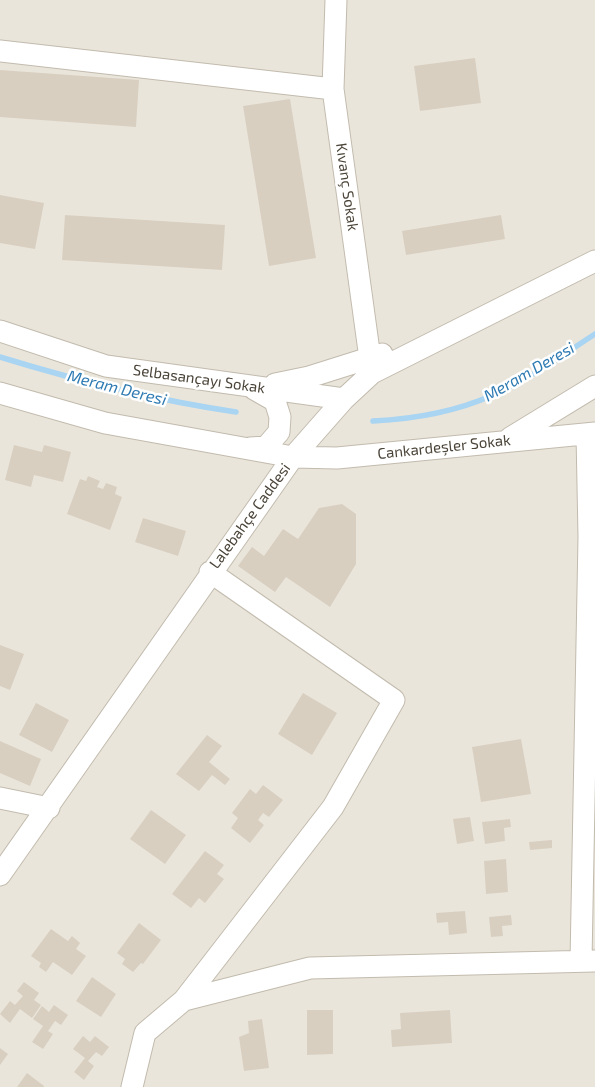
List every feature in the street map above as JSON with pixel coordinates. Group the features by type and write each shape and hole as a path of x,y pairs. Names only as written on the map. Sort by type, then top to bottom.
{"street":[{"name":"Kıvanç Sokak","path":"336,0 333,90 371,365"},
{"path":"0,51 333,90"},
{"path":"252,387 288,382 371,365 442,336 595,261"},
{"name":"Selbasançayı Sokak","path":"0,331 106,366 344,398"},
{"name":"Lalebahçe Caddesi","path":"0,875 49,808 210,572 293,457 371,365"},
{"path":"506,441 595,386"},
{"path":"242,448 266,446 279,432 280,417 275,401 252,387"},
{"name":"Cankardeşler Sokak","path":"0,394 105,423 293,457 337,458 591,434"},
{"path":"184,1000 310,968 588,961 591,434"},
{"path":"132,1087 145,1033 184,1000 333,807 394,700 210,572"},
{"path":"0,798 49,808"}],"shaded area":[{"path":"0,0 595,0 595,1087 0,1087"}],"building":[{"path":"475,58 481,103 420,111 414,66"},
{"path":"0,70 139,80 136,127 0,117"},
{"path":"290,99 316,258 269,266 243,106"},
{"path":"0,195 44,203 35,249 0,243"},
{"path":"65,215 225,225 222,270 62,260"},
{"path":"501,215 505,239 406,255 402,231"},
{"path":"14,445 42,452 44,445 71,452 63,482 34,475 31,487 5,480"},
{"path":"88,476 100,481 97,487 103,489 106,483 117,487 115,494 122,497 110,530 67,514 80,479 86,481"},
{"path":"342,504 356,514 356,564 330,607 286,577 275,592 238,566 252,547 264,556 283,529 298,539 319,508"},
{"path":"143,518 186,531 178,556 135,542"},
{"path":"0,645 24,654 10,690 0,686"},
{"path":"303,693 337,713 312,755 278,734"},
{"path":"36,703 69,720 52,752 19,735"},
{"path":"207,735 222,746 209,762 230,779 225,785 212,775 199,791 176,774"},
{"path":"521,739 531,794 481,802 472,747"},
{"path":"0,741 41,759 30,786 0,773"},
{"path":"263,785 283,800 269,817 263,813 258,820 264,825 250,843 231,828 238,818 232,813 250,789 256,794"},
{"path":"151,810 186,835 165,864 130,839"},
{"path":"470,817 474,841 457,844 453,819"},
{"path":"510,819 511,827 504,828 505,841 485,844 482,822"},
{"path":"552,840 552,848 530,850 529,842"},
{"path":"205,851 224,865 217,874 224,879 205,903 199,898 191,908 172,894"},
{"path":"506,859 508,892 486,894 484,861"},
{"path":"465,911 467,933 449,935 448,922 437,923 436,913"},
{"path":"511,915 512,925 502,926 503,936 491,937 489,917"},
{"path":"139,923 161,940 143,964 141,963 133,972 122,964 125,959 117,953"},
{"path":"51,929 68,941 72,936 80,943 76,949 86,956 72,975 53,962 46,972 39,967 41,963 31,956"},
{"path":"92,977 116,994 101,1017 76,1001"},
{"path":"24,982 39,993 34,1000 41,1005 32,1018 20,1009 10,1023 0,1014 10,1001 15,1005 23,996 17,991"},
{"path":"54,1005 68,1015 61,1025 55,1021 48,1031 53,1034 43,1049 32,1042 43,1026 33,1019 42,1006 49,1012"},
{"path":"307,1010 333,1010 333,1054 307,1055"},
{"path":"450,1010 452,1043 392,1047 391,1030 401,1029 400,1013"},
{"path":"262,1019 269,1068 244,1071 239,1037 249,1033 248,1021"},
{"path":"83,1036 90,1042 95,1036 109,1047 102,1056 96,1052 88,1061 94,1066 84,1080 74,1072 85,1058 73,1049"},
{"path":"0,1048 8,1054 0,1065"},
{"path":"27,1073 44,1086 44,1087 17,1087"}],"waterway":[{"name":"Meram Deresi","path":"373,421 434,414 479,401 506,389 545,367 595,334"},
{"name":"Meram Deresi","path":"0,357 117,389 176,402 236,412"}]}
